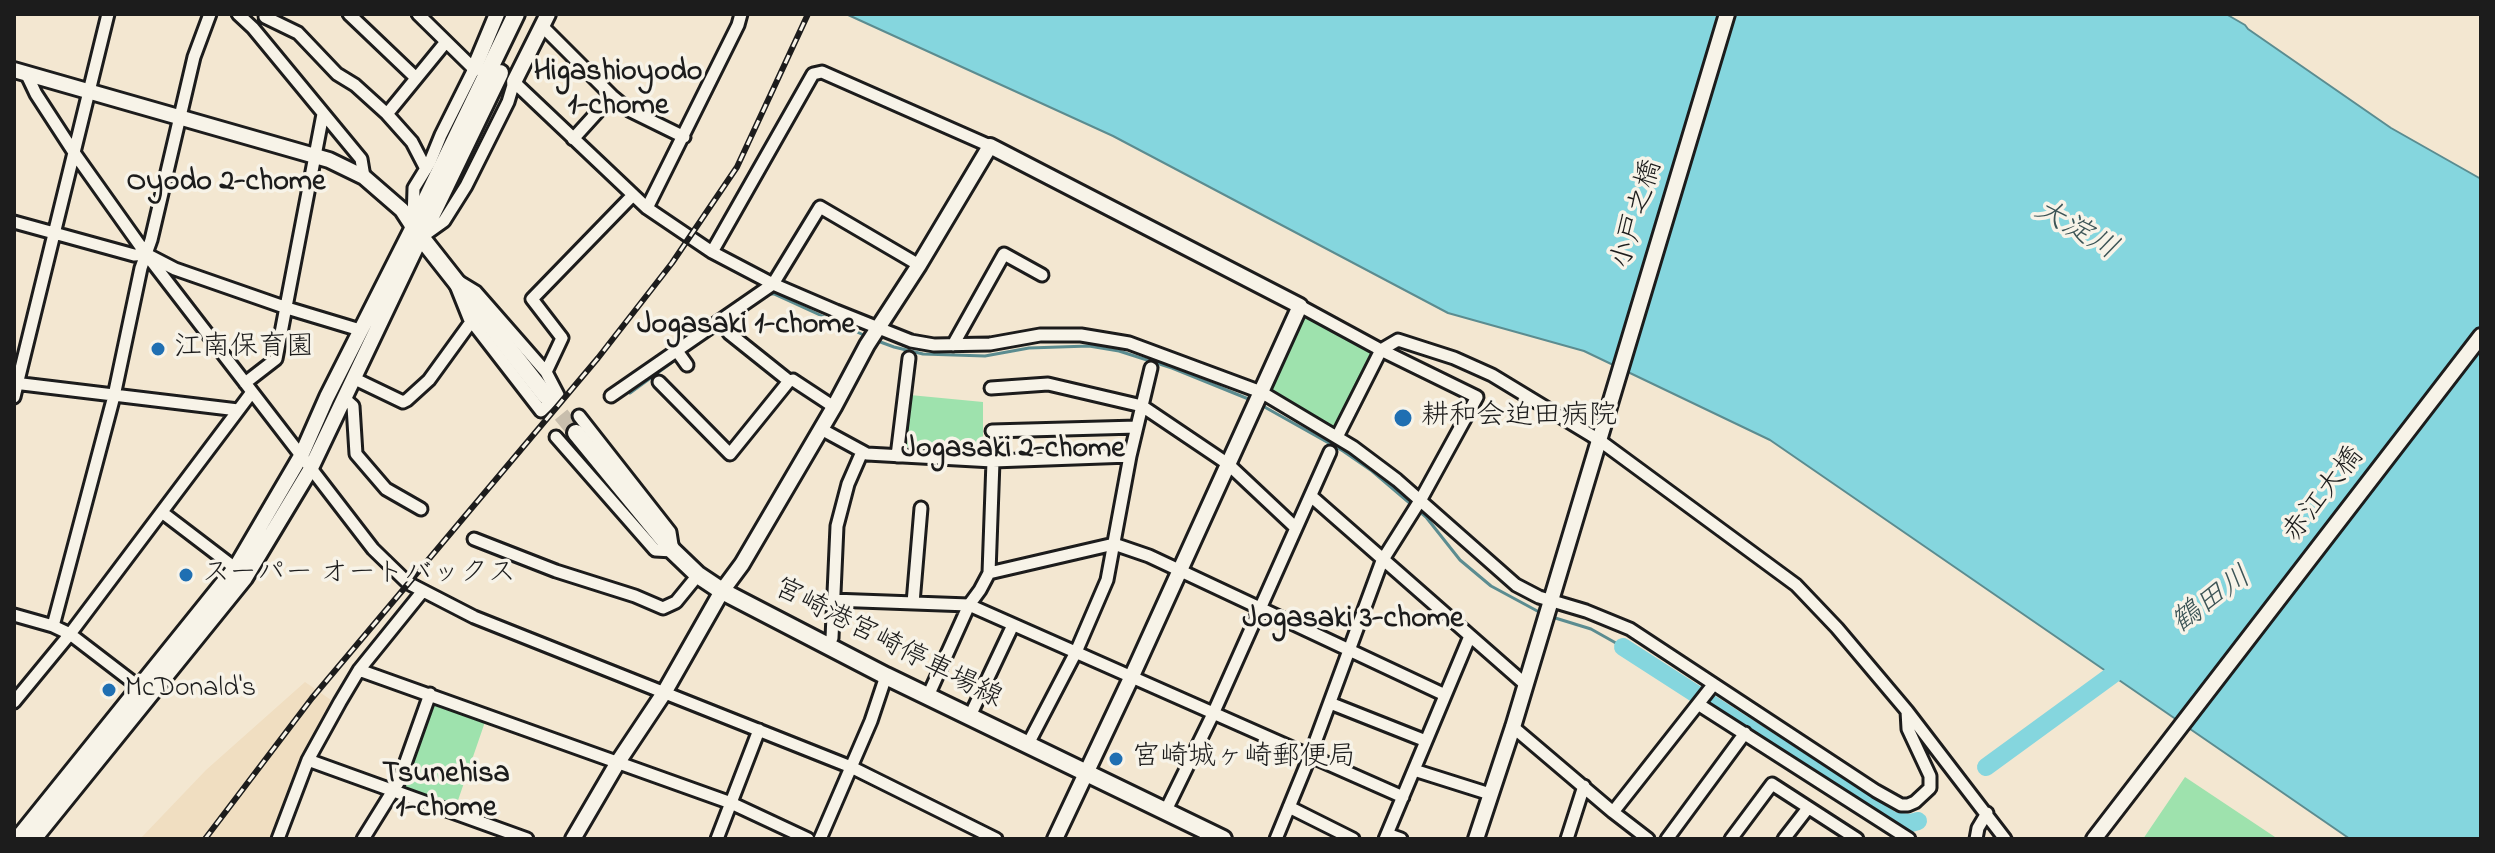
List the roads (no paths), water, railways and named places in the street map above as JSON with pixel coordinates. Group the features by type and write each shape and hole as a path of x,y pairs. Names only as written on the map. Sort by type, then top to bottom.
{"main road":[{"path":"417,232 516,14"},
{"path":"417,232 528,14"},
{"path":"417,232 546,396"},
{"name":"宮崎港宮崎停車場線","path":"577,424 673,551 698,575 722,591 886,676 1223,839"}],"street":[{"path":"14,397 108,14"},
{"path":"53,626 114,396 141,268 194,57 210,14"},
{"path":"238,14 361,159 364,177"},
{"path":"349,14 415,77"},
{"path":"418,14 474,69"},
{"path":"17,839 241,573 310,470 417,232 414,188 474,69 497,14"},
{"path":"647,208 741,14"},
{"name":"小戸之橋","path":"1476,839 1513,727 1727,14"},
{"path":"253,28 267,16 298,33 337,74 355,85 387,114 412,142 426,169"},
{"path":"241,573 301,456 360,330 417,232 444,221 466,186 545,20 612,96 629,110 684,137"},
{"path":"387,114 445,43"},
{"path":"20,72 338,164 364,177 402,210 417,232"},
{"path":"20,72 146,254 310,470 384,562 422,592 474,617 851,767 996,839"},
{"path":"712,252 813,74 822,72 990,146 1477,397 1421,499 1382,561 1276,839"},
{"path":"514,82 647,208 712,252 773,284 911,341 953,345 990,344 1040,335 1093,337 1129,343 1261,392 1353,447 1421,499 1502,575 1529,593 1630,629 1901,805 1915,802 1930,788 1930,776 1908,729 1907,711"},
{"path":"573,139 612,96"},
{"path":"14,702 163,513 238,410 249,387 276,359 323,114"},
{"path":"573,839 618,762 664,693 722,591 742,564 867,345 990,146"},
{"path":"546,372 562,338 532,299 633,195"},
{"path":"611,396 773,284 820,207 919,265"},
{"path":"14,222 134,255 146,254 175,269 360,330"},
{"path":"953,345 1004,254 1042,275"},
{"path":"453,278 476,292 546,372 558,395 541,411 471,322 453,278"},
{"path":"1055,839 1300,306"},
{"path":"353,378 403,402 429,380 471,322"},
{"path":"729,333 789,381 793,380 834,407"},
{"name":"赤江大橋","path":"2094,839 2481,336"},
{"path":"1337,437 1381,350 1398,340 1465,362 1600,435 1796,585 1907,711 2005,839"},
{"path":"677,351 687,365"},
{"path":"897,456 909,358"},
{"path":"1028,744 1076,652 1107,580 1130,456 1151,368"},
{"path":"659,382 730,454 789,381"},
{"path":"16,383 238,410"},
{"path":"991,388 1048,384 1142,406 1228,464 1296,528"},
{"path":"344,398 353,406 356,454 386,489 421,509"},
{"path":"992,431 1137,427"},
{"path":"821,429 862,452 897,456 993,461 1130,456"},
{"path":"556,437 655,550 673,551"},
{"path":"826,646 832,638 837,526 848,484 862,452"},
{"path":"1166,810 1213,714 1330,452"},
{"path":"928,696 969,605 989,573 993,461"},
{"path":"1311,496 1525,684"},
{"path":"913,603 921,508"},
{"path":"163,513 241,573"},
{"path":"474,539 663,608 676,602 698,575"},
{"path":"989,573 1114,544 1149,556 1445,695"},
{"path":"278,839 308,760 359,670 422,592"},
{"path":"832,600 969,605 1403,797"},
{"path":"14,615 70,634 144,690"},
{"path":"970,716 1013,625"},
{"path":"1401,839 1386,836 1470,636"},
{"path":"359,670 731,803 808,839"},
{"path":"820,839 871,721 886,676"},
{"path":"1613,812 1713,685"},
{"path":"34,839 144,690"},
{"path":"363,839 399,781 430,694"},
{"path":"1330,703 1426,741"},
{"path":"1698,704 1909,839"},
{"path":"1513,727 1648,839"},
{"path":"717,839 759,730"},
{"path":"1667,839 1745,733"},
{"path":"308,760 527,839"},
{"path":"1414,770 1490,794"},
{"path":"1731,839 1772,784 1851,837"},
{"path":"1567,839 1584,786"},
{"path":"1289,807 1353,839"},
{"path":"1784,839 1808,808"},
{"path":"1976,839 1978,828 1987,813"}],"water":[{"name":"大淀川","path":"846,14 2226,14 2391,128 2481,179 2481,839 2350,839 1770,440 1584,351 1448,313 1113,136"}],"waterway":[{"path":"765,294 774,294 868,337"},
{"path":"684,353 707,336"},
{"path":"875,340 923,354 985,356 1029,348 1089,346 1119,351 1172,368 1251,400"},
{"path":"630,393 678,358"},
{"path":"1261,405 1372,471 1426,517 1460,560 1491,586 1541,613"},
{"path":"1552,617 1591,629 1623,647"},
{"name":"鶴田川","path":"1623,647 1893,821 1918,821"},
{"name":"鶴田川","path":"1986,767 2130,662"}],"tunnel":[{"path":"546,396 576,433"}],"railway":[{"path":"205,839 312,698 598,358 672,263 737,167 808,14"}],"place":[{"name":"江南保育園","path":"158,349"},
{"name":"耕和会迫田病院","path":"1403,418"},
{"name":"スーパー オートバックス","path":"186,575"},
{"name":"McDonald's","path":"109,690"},
{"name":"宮崎城ヶ崎郵便局","path":"1116,759"}],"district":[{"name":"Higashioyodo 1-chome","path":"618,91"},
{"name":"Oyodo 2-chome","path":"226,184"},
{"name":"Jogasaki 1-chome","path":"746,327"},
{"name":"Jogasaki 2-chome","path":"1013,451"},
{"name":"Jogasaki 3-chome","path":"1353,621"},
{"name":"Tsunehisa 1-chome","path":"446,793"}]}
